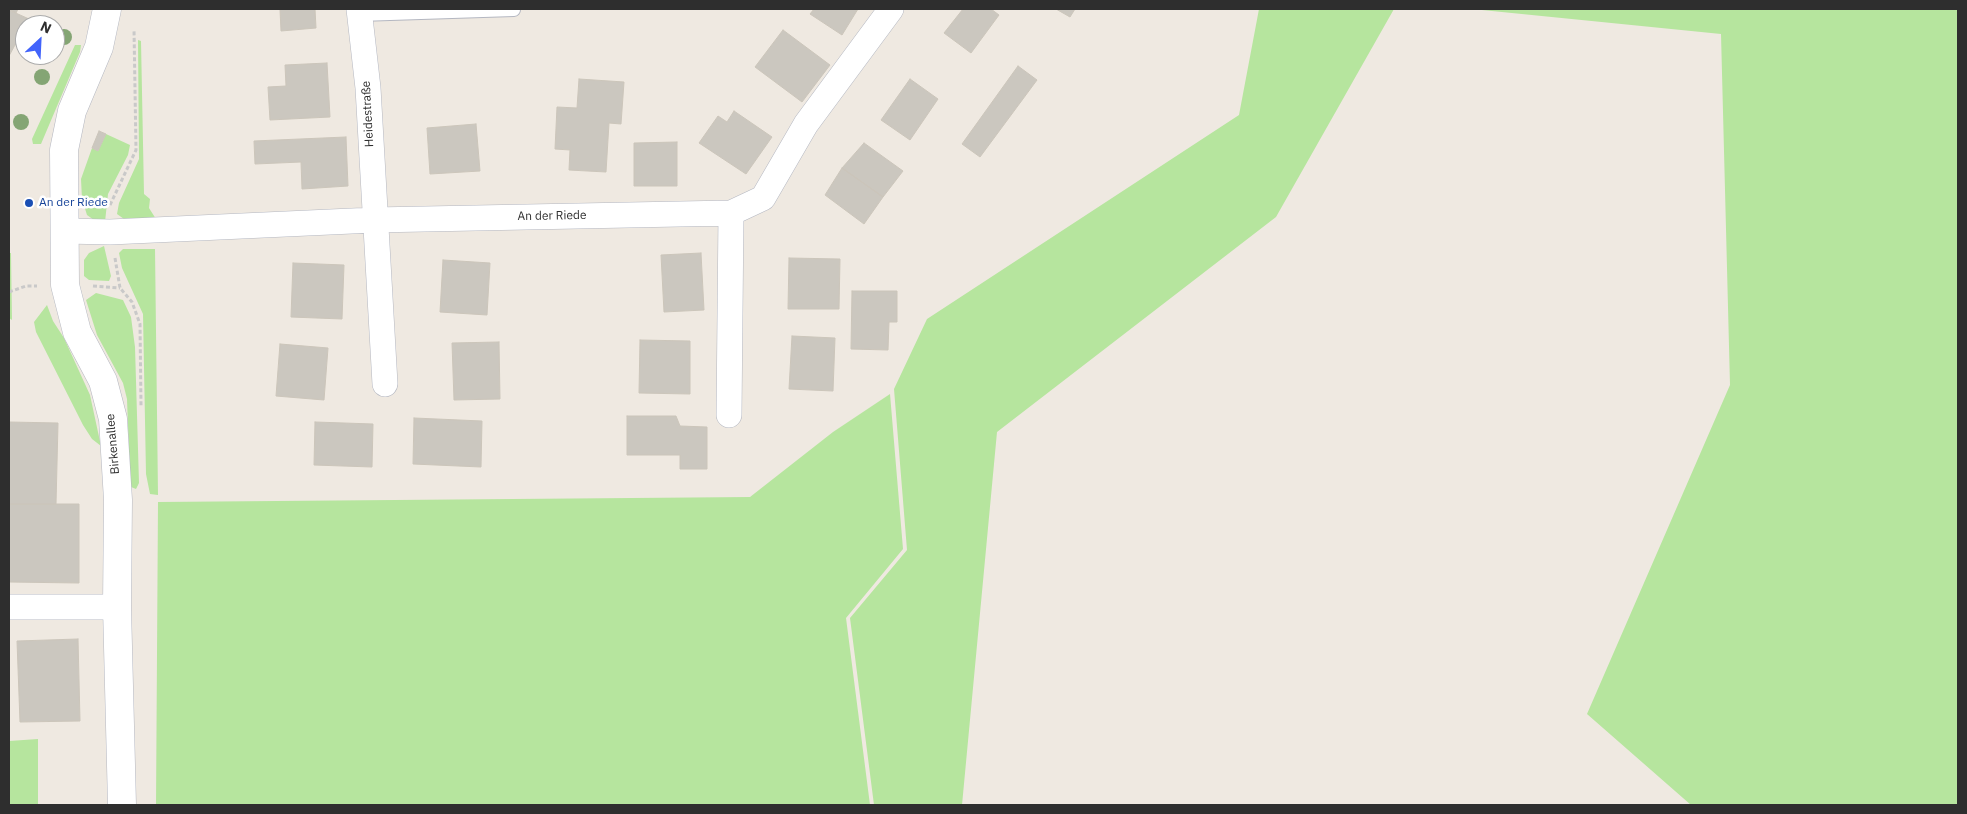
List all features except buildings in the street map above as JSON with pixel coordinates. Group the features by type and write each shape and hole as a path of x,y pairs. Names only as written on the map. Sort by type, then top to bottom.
{"street":[{"name":"Birkenallee","path":"107,9 99,47 72,111 64,150 65,285 77,332 103,381 113,418 118,500 117,607 122,805"},
{"name":"An der Riede","path":"65,231 110,232 374,220 731,213 763,198 806,124 891,9"},
{"name":"Heidestraße","path":"359,12 368,88 374,220"},
{"path":"729,415 731,213"},
{"path":"374,220 385,384"},
{"path":"9,607 117,607"}],"lane":[{"path":"359,12 514,10"}],"green space":[{"path":"1259,9 1394,9 1276,217 997,432 962,805 874,805 850,618 907,550 894,389 927,319 1239,115"},
{"path":"1472,9 1958,9 1958,805 1691,805 1587,714 1730,385 1721,34"},
{"path":"138,40 141,41 144,194 150,199 149,208 156,219 124,219 117,214 119,203 139,159"},
{"path":"75,45 81,45 80,52 41,144 33,144 32,139"},
{"path":"106,134 130,145 128,155 108,194 105,222 94,220 87,215 82,199 81,179 92,148 98,151"},
{"path":"104,246 111,276 109,281 89,280 84,276 84,260 89,253"},
{"path":"123,249 155,249 158,495 150,494 146,474 143,314 122,268 119,253"},
{"path":"9,253 11,253 12,320 9,318"},
{"path":"96,293 123,300 131,317 135,347 139,483 136,489 131,487 130,479 127,399 123,383 97,335 86,300"},
{"path":"47,305 90,395 101,446 92,439 83,425 36,332 34,322"},
{"path":"890,394 903,549 846,618 870,805 156,805 158,502 750,497 833,432"},
{"path":"38,739 38,805 9,805 9,741"}],"place":[{"name":"An der Riede","path":"29,203"}]}
